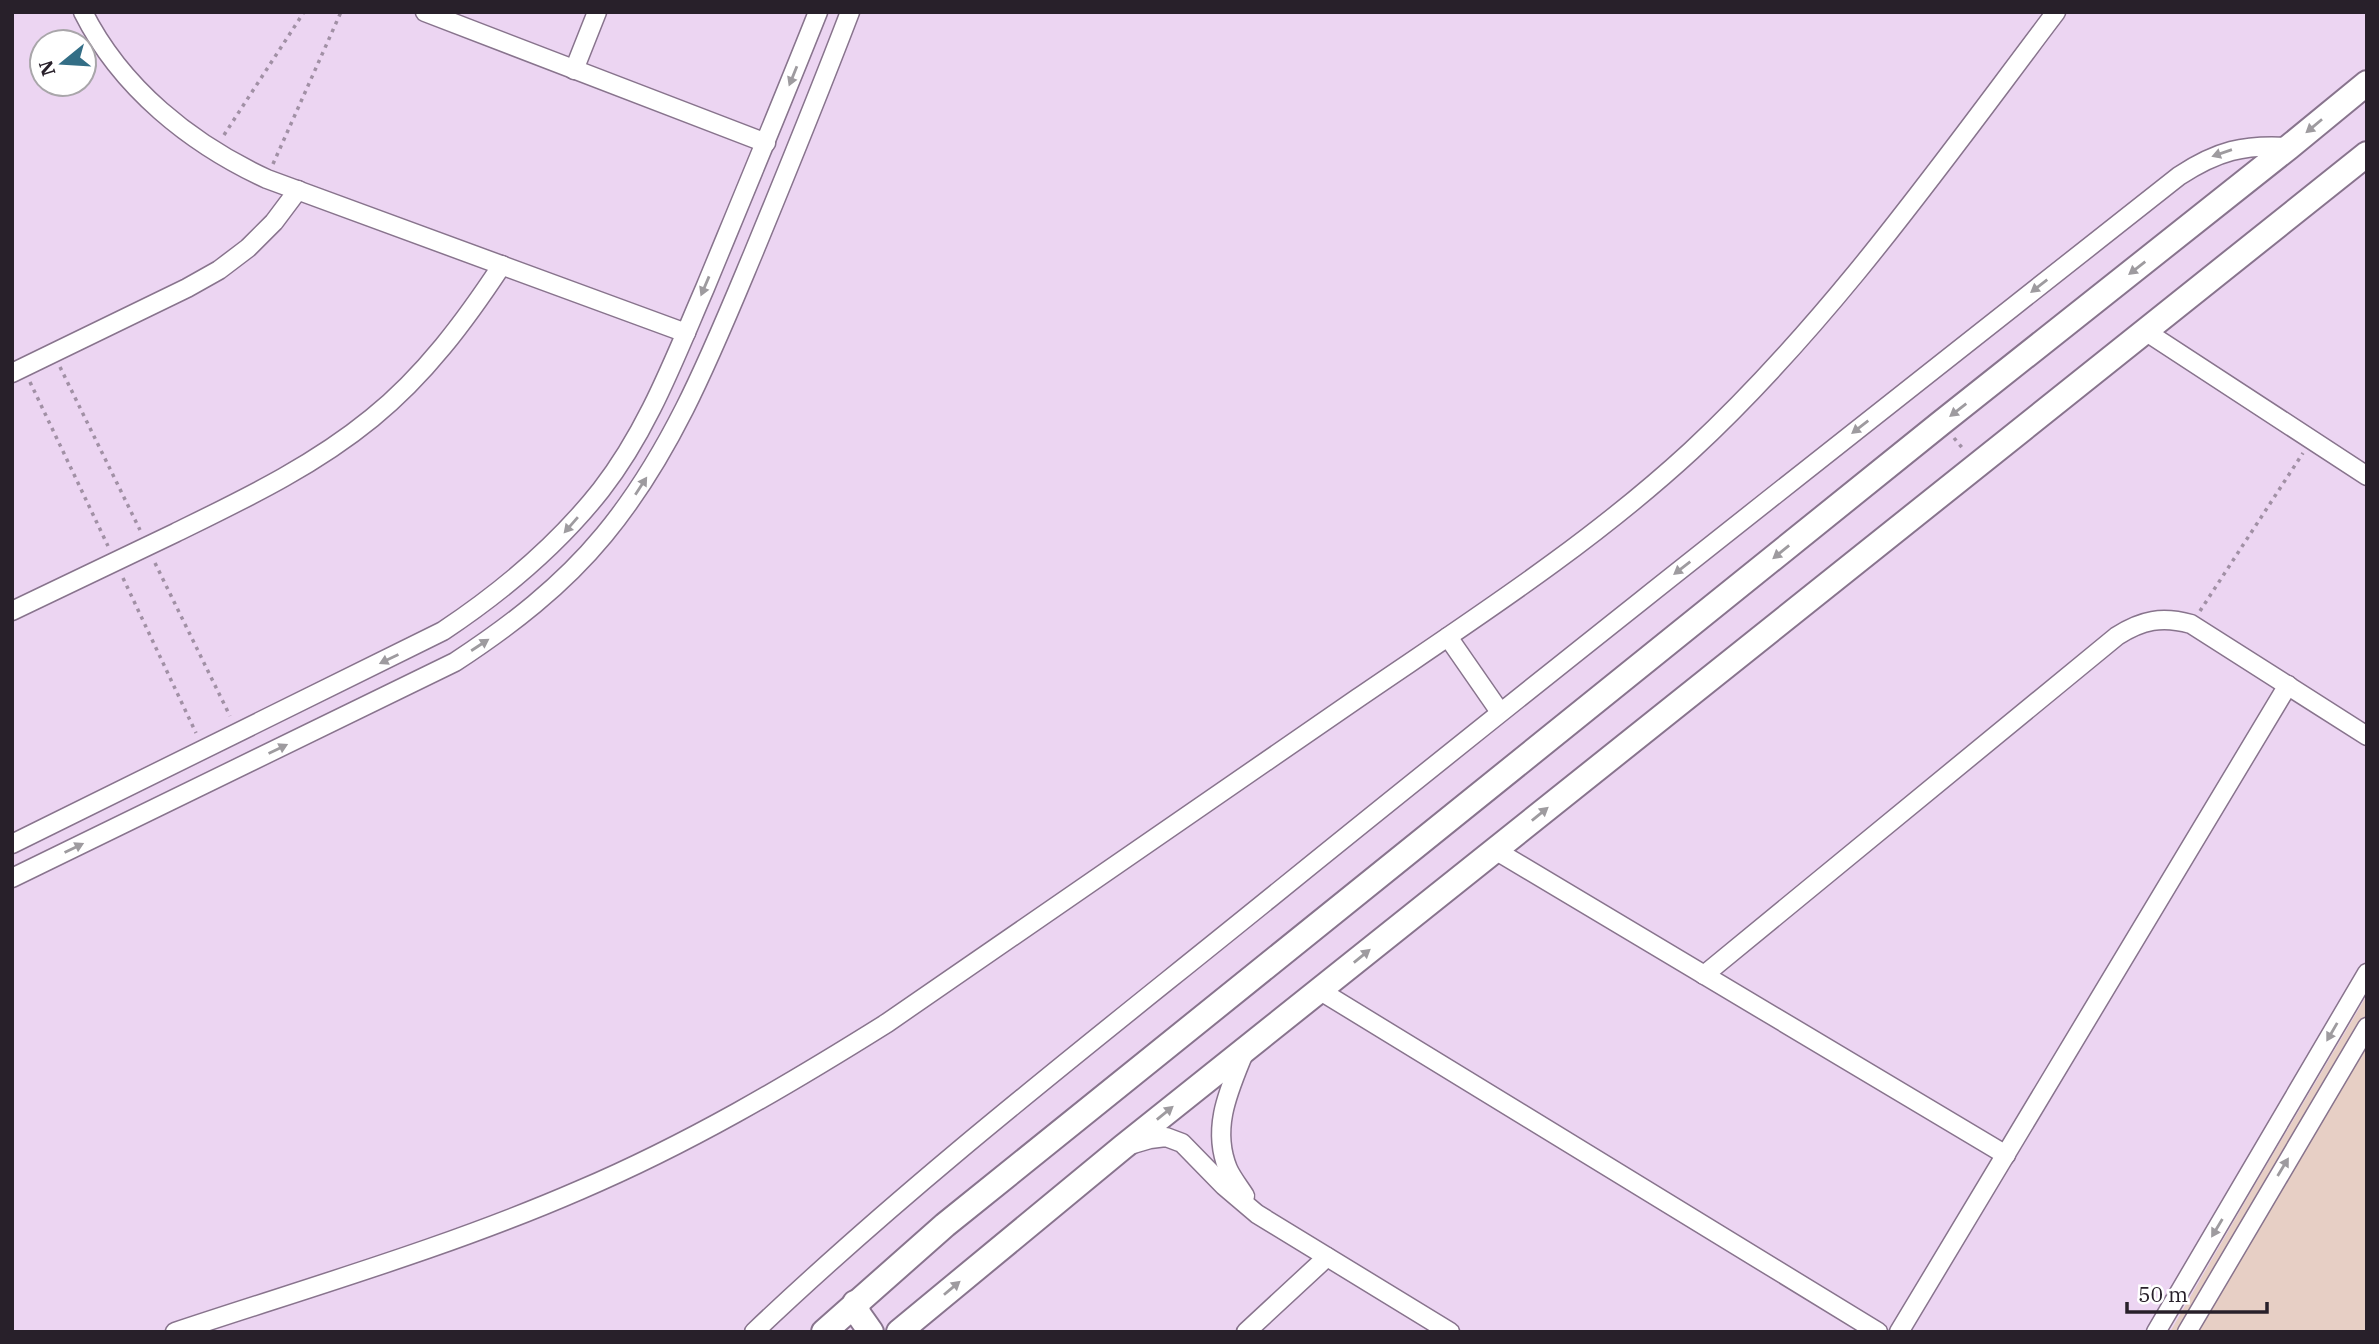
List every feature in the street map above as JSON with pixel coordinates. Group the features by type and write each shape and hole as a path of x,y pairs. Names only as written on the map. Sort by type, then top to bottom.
{"street":[{"path":"83,12 110,56 140,92 175,124 213,151 267,179 686,333"},
{"path":"425,12 766,143"},
{"path":"574,69 597,12"},
{"path":"12,844 443,631 488,601 529,568 568,530 602,488 632,444 652,408 766,143 818,12"},
{"path":"12,878 454,662 496,635 570,572 603,536 633,497 660,456 682,413 716,345 850,12"},
{"path":"175,1332 471,1233 580,1190 686,1141 777,1091 887,1023 1448,636 1579,544 1660,479 1751,393 1808,332 1862,268 2056,12"},
{"path":"824,1332 945,1225 2367,83"},
{"path":"754,1332 877,1220 964,1146 1500,712 2179,176 2204,160 2231,149 2260,145 2289,147"},
{"path":"899,1332 1245,1049 2367,154"},
{"path":"12,373 219,270 248,248 274,222 298,190"},
{"path":"12,611 262,491 320,457 373,417 422,372 465,321 502,265"},
{"path":"2145,331 2367,476"},
{"path":"1704,975 2133,625 2152,619 2172,619 2191,624 2367,736"},
{"path":"1448,636 1500,712"},
{"path":"1899,1332 2288,685"},
{"path":"1496,850 2006,1155"},
{"path":"2156,1332 2367,973"},
{"path":"1319,990 1878,1332"},
{"path":"2188,1332 2367,1027"},
{"path":"1245,1049 1225,1100 1220,1123 1228,1170 1257,1214"},
{"path":"1123,1147 1166,1137 1182,1143 1224,1186 1257,1214 1450,1332"},
{"path":"2235,1198 2258,1210"},
{"path":"1246,1332 1327,1257"},
{"path":"855,1303 859,1315 871,1332"}],"path":[{"path":"213,151 304,12"},
{"path":"267,179 341,12"},
{"path":"1941,423 1977,466"},
{"path":"2191,624 2312,440"}],"shaded area":[{"path":"2367,995 2367,1332 2170,1332 2253,1188"}]}
